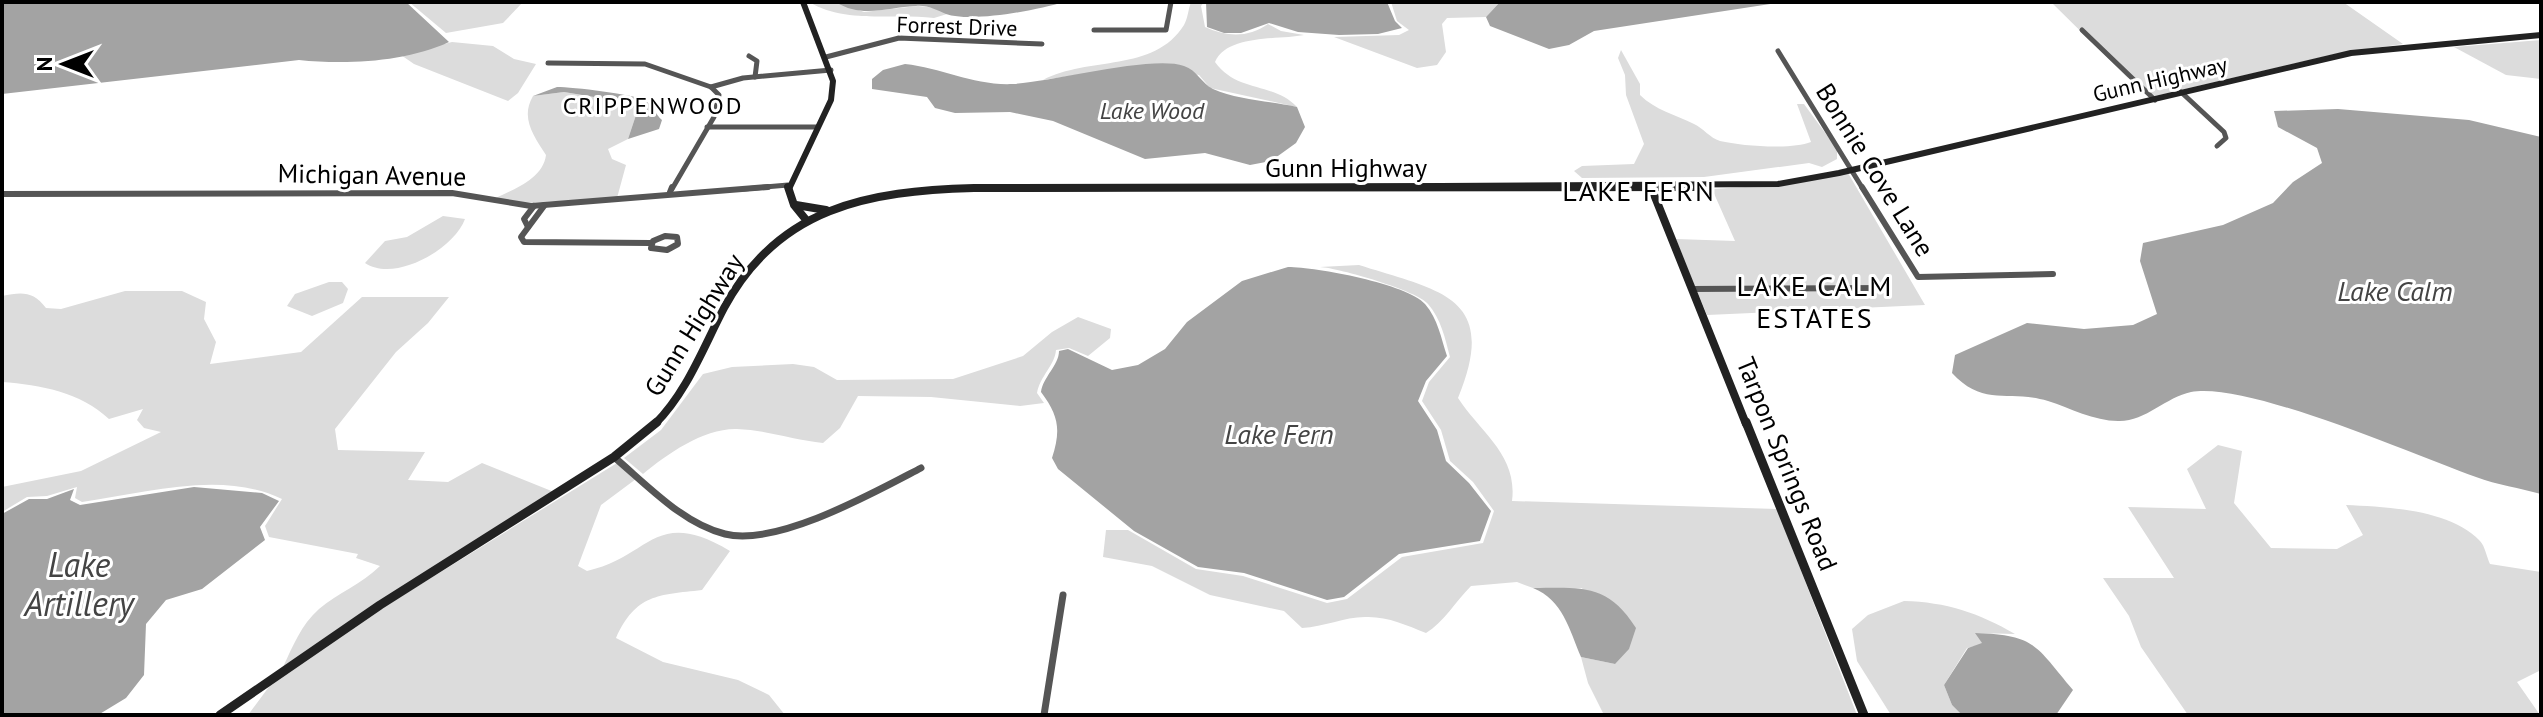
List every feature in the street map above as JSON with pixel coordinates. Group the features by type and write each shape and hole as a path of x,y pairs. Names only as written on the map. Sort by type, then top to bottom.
{"main road":[{"path":"803,2 831,70 831,100 788,185 794,205 807,221"},
{"name":"Gunn Highway","path":"220,715 380,605 614,457 649,429 672,405 755,260 807,221 831,209 888,193 934,189 1752,186 1853,170 2372,49 2541,35"},
{"name":"Tarpon Springs Road","path":"1650,186 1864,715"},
{"path":"794,205 831,209"}],"street":[{"path":"1094,30 1166,30 1171,2"},
{"path":"2082,30 2155,100"},
{"name":"Forrest Drive","path":"826,57 871,43 901,38 992,45 1042,44"},
{"name":"Bonnie Cove Lane","path":"1778,51 1918,277 2053,274"},
{"path":"749,56 757,61 755,77"},
{"path":"548,63 645,64 711,87 755,77 831,70"},
{"path":"670,192 676,175 720,103 711,87"},
{"path":"2181,92 2224,132 2226,138 2217,146"},
{"path":"707,127 816,127"},
{"name":"Michigan Avenue","path":"2,194 452,193 545,206 670,192 788,185"},
{"path":"528,227 524,219 534,206"},
{"path":"545,206 521,239 528,244 650,243 665,236 677,237 680,241 662,251 651,248 650,243"},
{"path":"1692,289 1887,288"},
{"path":"614,457 690,519 726,535 762,533 834,514 921,468"},
{"path":"1044,715 1063,595"}],"shaded area":[{"path":"409,2 523,2 503,23 446,33"},
{"path":"809,2 836,2 864,12 918,6 938,8 947,14 934,18 854,15 823,9"},
{"path":"1191,2 1204,2 1201,6 1205,27 1221,33 1245,34 1268,24 1281,31 1304,35 1242,42 1221,53 1215,62 1234,79 1278,94 1297,107 1210,88 1199,75 1143,65 1043,80 1156,50 1171,40 1184,25"},
{"path":"1391,2 1500,2 1486,17 1447,18 1442,24 1446,52 1437,65 1417,68 1334,37 1399,35 1409,30 1397,21"},
{"path":"2051,2 2343,2 2403,44 2339,53 2155,96 2127,77"},
{"path":"2541,40 2541,79 2506,75 2454,47"},
{"path":"452,42 493,46 514,59 536,64 518,93 508,101 414,64 401,55"},
{"path":"1621,50 1640,84 1640,95 1716,140 1766,146 1811,142 1797,104 1804,104 1837,149 1837,159 1822,167 1809,163 1704,177 1582,178 1574,171 1582,166 1634,164 1644,144 1626,95 1625,75 1618,58"},
{"path":"564,92 630,103 637,112 628,139 608,149 612,159 626,165 617,198 522,203 496,198 534,177 544,163 546,155 528,119 533,96"},
{"path":"1848,173 1925,305 1707,315 1697,291 1891,290 1889,286 1695,287 1676,239 1735,241 1712,189 1779,185"},
{"path":"443,216 465,219 449,241 422,260 392,269 365,263 385,241 407,237"},
{"path":"1359,265 1437,292 1455,303 1466,318 1472,338 1469,364 1458,398 1503,457 1509,470 1512,501 1777,509 1857,715 1604,715 1588,683 1581,657 1615,664 1582,588 1533,588 1517,582 1471,586 1444,618 1426,633 1373,617 1357,617 1302,628 1284,611 1210,595 1152,566 1103,557 1106,530 1128,530 1196,569 1243,576 1327,603 1347,599 1402,557 1483,543 1494,511 1473,482 1450,461 1441,430 1422,401 1429,382 1450,357 1439,322 1428,304 1410,293 1360,276 1320,267"},
{"path":"329,282 342,282 348,289 343,303 312,316 287,306 295,294"},
{"path":"125,291 182,291 206,302 204,319 216,342 210,364 301,352 362,297 449,297 428,323 396,352 335,429 338,450 425,452 408,480 448,482 482,463 554,492 283,667 298,636 313,615 380,566 356,558 358,554 269,537 265,526 282,499 259,490 209,485 158,489 82,502 75,498 77,487 47,496 27,497 2,512 2,487 81,471 161,432 144,428 137,420 143,409 109,419 73,396 31,385 2,382 2,296 27,294 46,308 61,309"},
{"path":"1078,317 1111,329 1110,338 1088,356 1069,348 1056,350 1037,393 1044,403 1020,406 931,397 858,396 840,428 823,443 737,429 699,438 663,458 643,474 624,458 661,430 703,374 732,367 793,364 814,367 837,380 953,379 1023,356 1052,332"},
{"path":"2218,445 2242,451 2234,503 2271,548 2337,549 2363,535 2346,505 2380,507 2417,512 2452,522 2480,541 2490,564 2541,572 2541,670 2517,682 2540,715 2188,715 2141,647 2129,616 2103,578 2174,578 2128,507 2206,509 2187,469"},
{"path":"617,463 636,479 601,505 578,566 587,571 608,564 668,534 685,533 705,538 730,551 702,590 650,599 632,613 616,638 663,662 738,680 769,695 785,715 248,715 271,684 384,607"},
{"path":"1904,601 1962,610 2015,634 1976,633 1983,644 1967,648 1944,685 1952,705 1962,715 1891,715 1857,661 1852,629 1868,615"}],"water":[{"path":"2,2 406,2 449,42 395,58 336,62 299,60 2,94"},
{"path":"836,2 1064,2 1022,12 972,17 946,14 920,6 856,10"},
{"path":"1206,2 1387,2 1395,21 1402,28 1378,34 1339,35 1298,32 1269,23 1241,33 1224,33 1207,27"},
{"path":"1500,2 1784,2 1594,31 1569,45 1549,49 1490,26 1486,17"},
{"name":"Lake Wood","path":"905,64 999,84 1031,82 1126,66 1184,66 1209,87 1223,93 1297,107 1305,127 1296,143 1271,161 1250,165 1205,153 1145,159 1053,121 1010,112 955,113 935,108 927,97 872,89 872,79 883,70"},
{"path":"557,87 640,98 662,120 659,129 628,139 637,112 630,103 564,92 533,96"},
{"name":"Lake Calm","path":"2338,109 2469,120 2541,137 2541,494 2484,480 2332,422 2251,398 2217,392 2191,392 2137,418 2118,421 2091,417 2035,398 1987,394 1964,384 1952,373 1955,355 2027,323 2084,329 2133,325 2157,314 2140,261 2143,243 2223,225 2273,203 2293,182 2322,163 2317,148 2278,127 2274,111"},
{"name":"Lake Fern","path":"1288,267 1339,273 1382,284 1425,304 1436,322 1447,356 1426,381 1418,401 1437,430 1446,461 1491,511 1480,541 1399,554 1344,597 1327,600 1244,573 1198,567 1134,531 1058,469 1052,458 1057,424 1052,408 1041,392 1059,351 1068,349 1112,370 1138,365 1165,349 1187,322 1242,281"},
{"name":"Lake Artillery","path":"194,487 262,493 279,501 260,527 265,540 202,589 166,600 146,624 144,675 126,698 98,715 2,715 2,514 29,499 47,499 74,489 70,500 80,505"},
{"path":"1533,588 1579,589 1604,596 1625,613 1636,628 1629,649 1615,664 1581,657 1558,608"},
{"path":"1975,633 2011,636 2033,645 2041,653 2073,690 2056,715 1962,715 1952,705 1944,685 1968,648 1982,643"}],"district":[{"name":"CRIPPENWOOD","path":"653,106"},
{"name":"LAKE FERN","path":"1639,191"},
{"name":"LAKE CALM ESTATES","path":"1815,302"}]}
